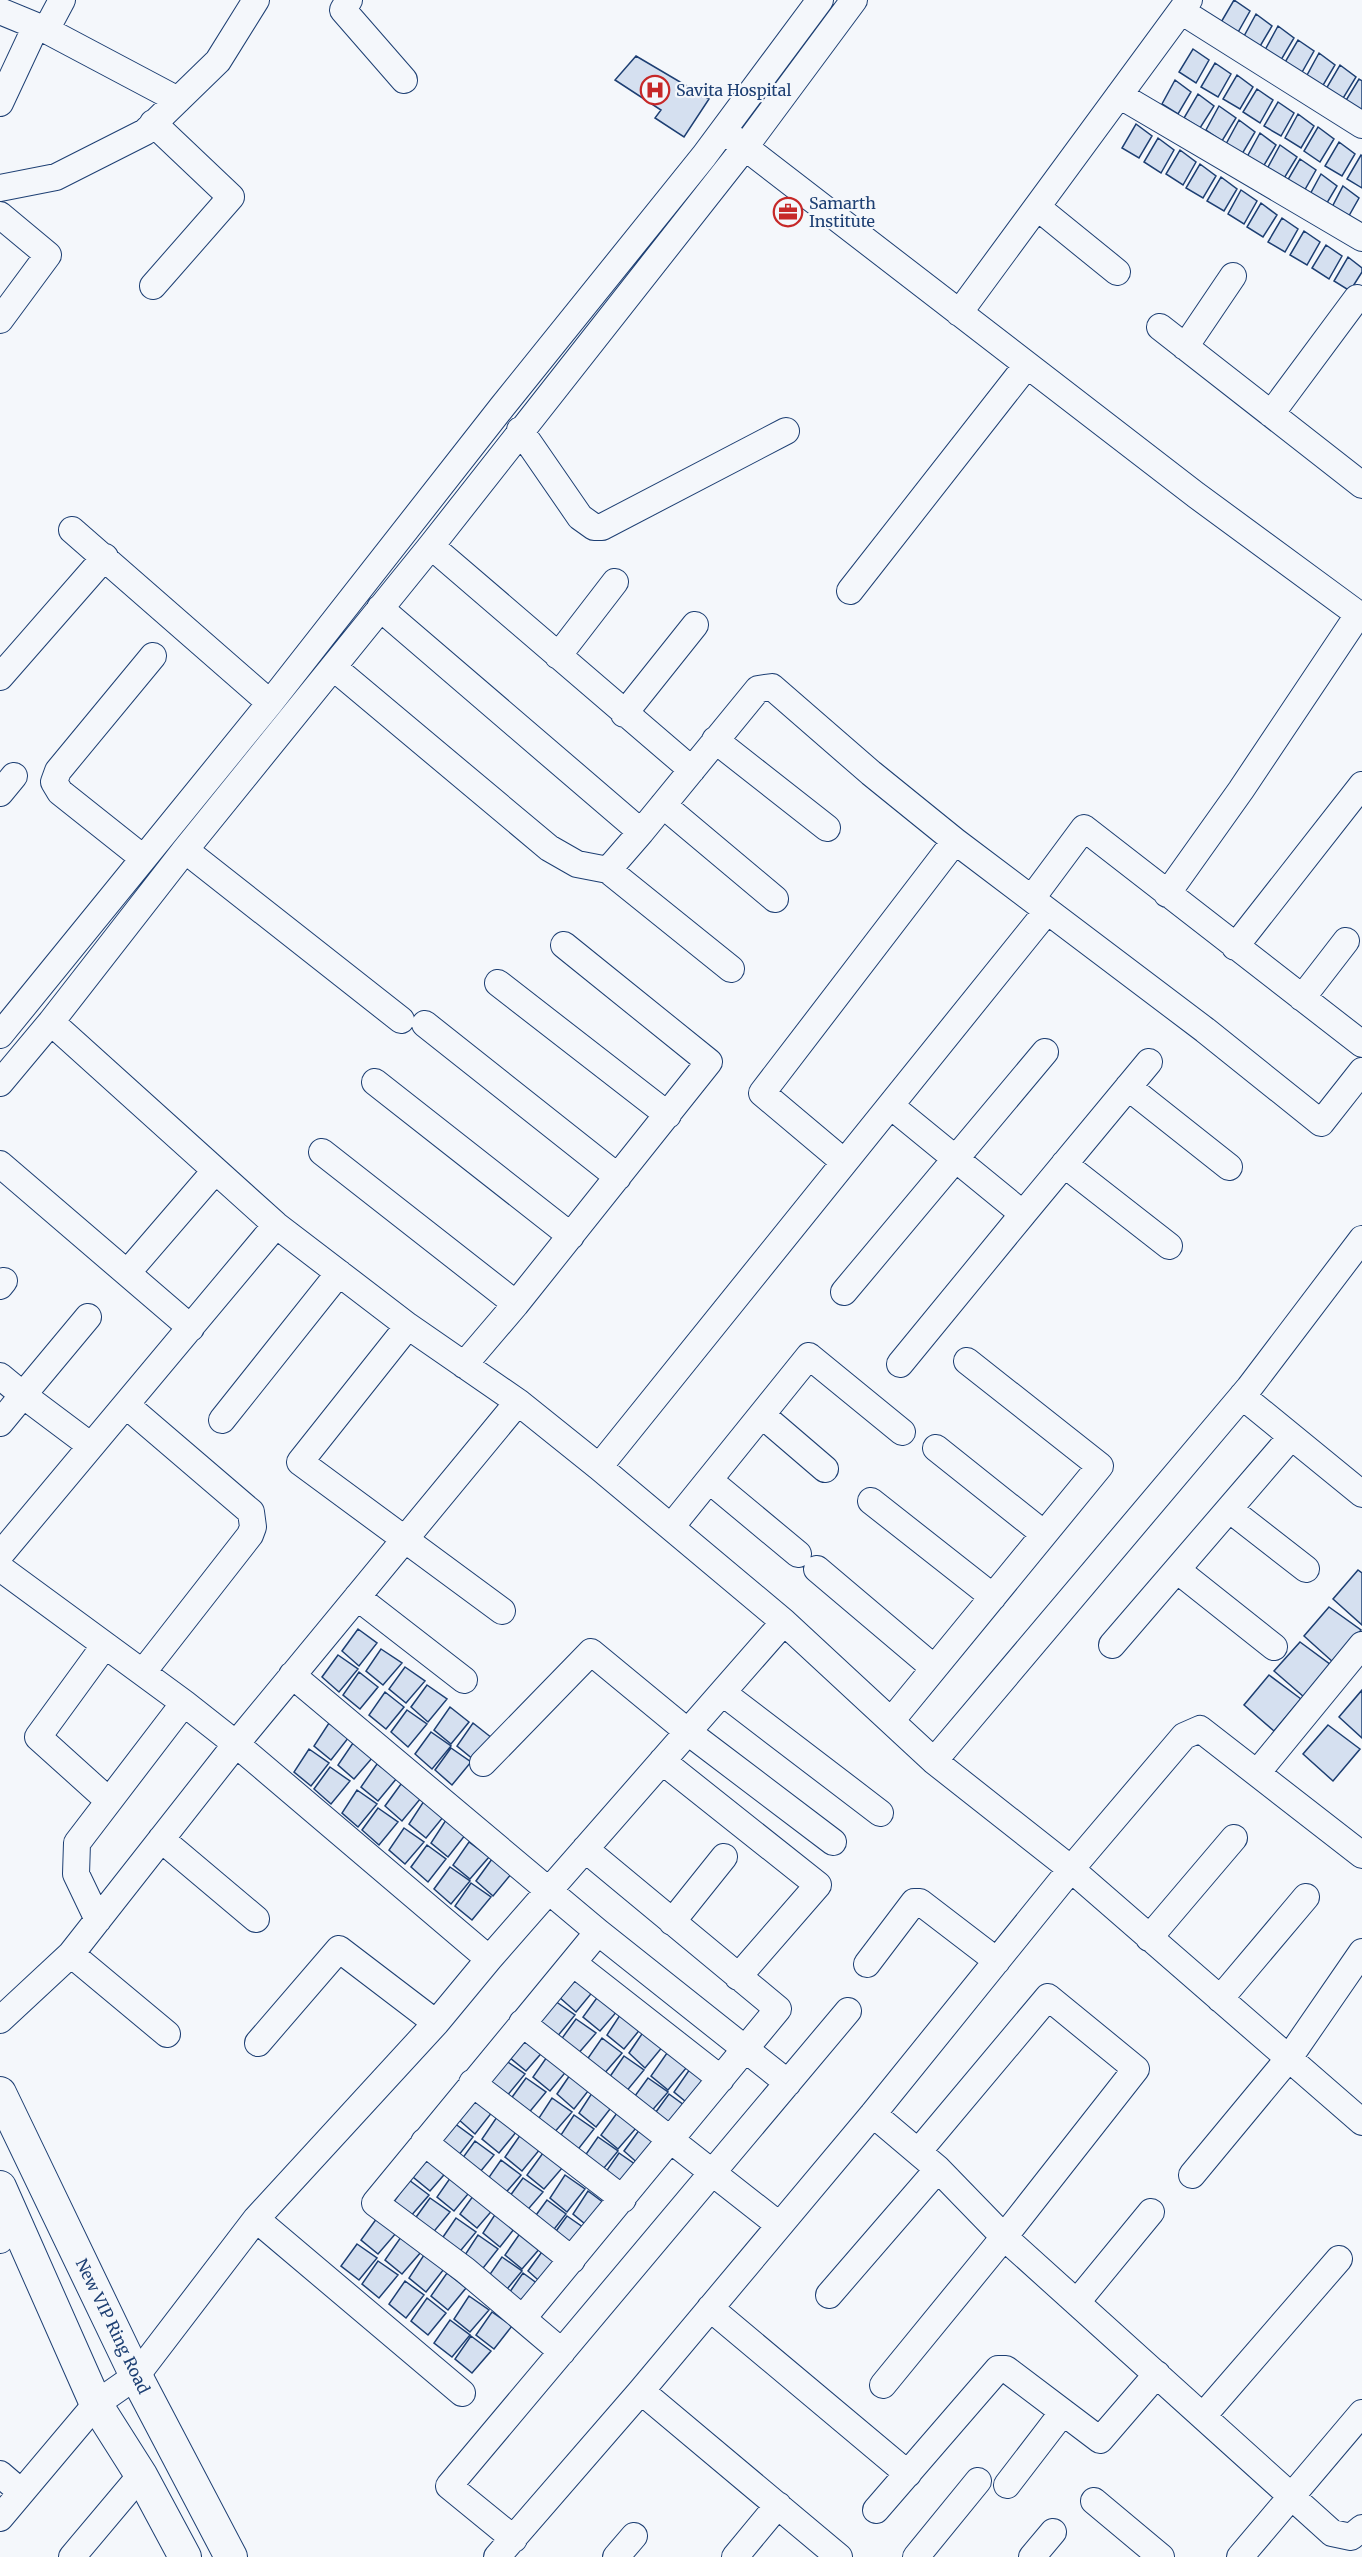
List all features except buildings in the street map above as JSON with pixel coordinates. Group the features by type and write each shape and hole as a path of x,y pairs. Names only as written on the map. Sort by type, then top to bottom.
{"main road":[{"name":"New VIP Ring Road","path":"0,2093 136,2376 231,2557"},
{"path":"0,2187 8,2232 96,2404 141,2475 185,2557"}],"street":[{"path":"0,103 41,28 62,0"},
{"path":"0,188 56,177 145,132 218,61 256,0"},
{"path":"350,0 343,10 404,80"},
{"path":"0,1035 270,704 502,407 723,131 820,0"},
{"path":"0,1083 431,546 745,147 854,0"},
{"path":"959,313 1185,5 1362,125"},
{"path":"0,11 41,28 178,100"},
{"path":"1119,95 1362,238"},
{"path":"153,123 231,197 153,286"},
{"path":"723,131 1196,495 1360,616 1167,894"},
{"path":"0,320 48,255 0,215 28,183"},
{"path":"1037,207 1117,272"},
{"path":"1185,347 1233,276"},
{"path":"1271,414 1358,298"},
{"path":"1160,327 1271,414 1358,473"},
{"path":"850,591 1028,365"},
{"path":"520,430 580,517 594,527 602,527 786,431"},
{"path":"72,530 270,704"},
{"path":"431,546 692,770"},
{"path":"0,677 105,557"},
{"path":"558,656 615,582"},
{"path":"380,608 641,832"},
{"path":"624,714 695,625"},
{"path":"143,858 60,792 54,782 58,771 153,656"},
{"path":"333,667 549,849 577,864 608,870 731,969"},
{"path":"608,870 758,689 772,687 871,773 955,841 1205,1030 1321,1123 1362,1071"},
{"path":"715,740 827,828"},
{"path":"1235,947 1362,785"},
{"path":"663,805 775,899"},
{"path":"599,1467 891,1106 1040,904 1084,828 1362,1044"},
{"path":"844,1162 762,1093 955,841"},
{"path":"185,850 618,1177"},
{"path":"1302,998 1346,941"},
{"path":"464,1365 516,1305 710,1062 564,945"},
{"path":"498,983 668,1115"},
{"path":"51,1022 276,1226 408,1326 518,1402 599,1467 784,1622 934,1761 1071,1869 1289,2058 1358,2112"},
{"path":"844,1292 1045,1052"},
{"path":"900,1364 1149,1062"},
{"path":"375,1082 571,1236"},
{"path":"1128,1087 1229,1167"},
{"path":"891,1106 1023,1214"},
{"path":"322,1152 516,1305"},
{"path":"0,1164 191,1328"},
{"path":"1064,1164 1169,1246"},
{"path":"128,1272 215,1170"},
{"path":"0,1555 276,1226"},
{"path":"934,1761 1242,1396 1362,1239"},
{"path":"222,1420 339,1273"},
{"path":"0,1423 88,1317"},
{"path":"408,1326 300,1462 502,1611"},
{"path":"671,1527 809,1356 902,1432"},
{"path":"891,1721 1100,1466 967,1361"},
{"path":"0,1376 92,1446"},
{"path":"1242,1396 1362,1494"},
{"path":"0,2020 71,1954 236,1744 518,1402"},
{"path":"126,1405 251,1512 253,1520 250,1535 143,1672"},
{"path":"762,1415 825,1469"},
{"path":"1112,1645 1291,1437"},
{"path":"936,1448 1044,1534"},
{"path":"709,1480 934,1668"},
{"path":"871,1501 993,1597"},
{"path":"1229,1509 1306,1569"},
{"path":"0,1568 143,1672 236,1744 489,1959"},
{"path":"1177,1570 1274,1647"},
{"path":"357,1597 464,1680"},
{"path":"0,2518 96,2404 136,2376 256,2219 436,2023 548,1891 784,1622"},
{"path":"105,1645 38,1737 109,1801"},
{"path":"1257,1773 1362,1645"},
{"path":"483,1763 591,1652 688,1732 833,1842"},
{"path":"292,1675 548,1891 788,2083"},
{"path":"723,1692 880,1813"},
{"path":"98,1920 76,1874 77,1843 184,1703"},
{"path":"848,2012 449,2486 505,2548 641,2391 873,2114 1071,1869 1184,1736 1200,1729 1362,1855"},
{"path":"662,1761 818,1885 738,1977"},
{"path":"1149,1938 1234,1838"},
{"path":"161,1839 256,1919"},
{"path":"523,2318 778,2009 585,1849"},
{"path":"672,1922 724,1857"},
{"path":"1220,1999 1306,1897"},
{"path":"867,1964 914,1902 920,1902 997,1961"},
{"path":"562,2352 465,2270 375,2203 598,1932"},
{"path":"258,2043 339,1949 436,2023"},
{"path":"1192,2175 1289,2058 1362,1953"},
{"path":"71,1954 167,2034"},
{"path":"573,1963 721,2079"},
{"path":"883,2385 1136,2069 1048,1997 918,2152"},
{"path":"522,2023 779,2225"},
{"path":"472,2083 623,2199"},
{"path":"873,2114 938,2169 1004,2236 1332,2533 1351,2537 1362,2528"},
{"path":"424,2142 572,2260"},
{"path":"829,2295 938,2169"},
{"path":"1077,2302 1151,2212"},
{"path":"256,2219 462,2393"},
{"path":"1203,2416 1339,2259"},
{"path":"710,2308 908,2474"},
{"path":"876,2510 998,2368 1006,2369 1097,2439 1103,2439 1157,2374"},
{"path":"641,2391 840,2557"},
{"path":"1007,2485 1063,2412"},
{"path":"1240,2557 1362,2413"},
{"path":"0,2474 21,2492"},
{"path":"72,2557 141,2475"},
{"path":"916,2557 978,2481"},
{"path":"1094,2501 1161,2557"},
{"path":"735,2557 778,2505"},
{"path":"1032,2557 1053,2532"},
{"path":"616,2557 634,2536"}],"place":[{"name":"Savita Hospital","path":"655,90"},
{"name":"Samarth Institute","path":"788,212"}]}
